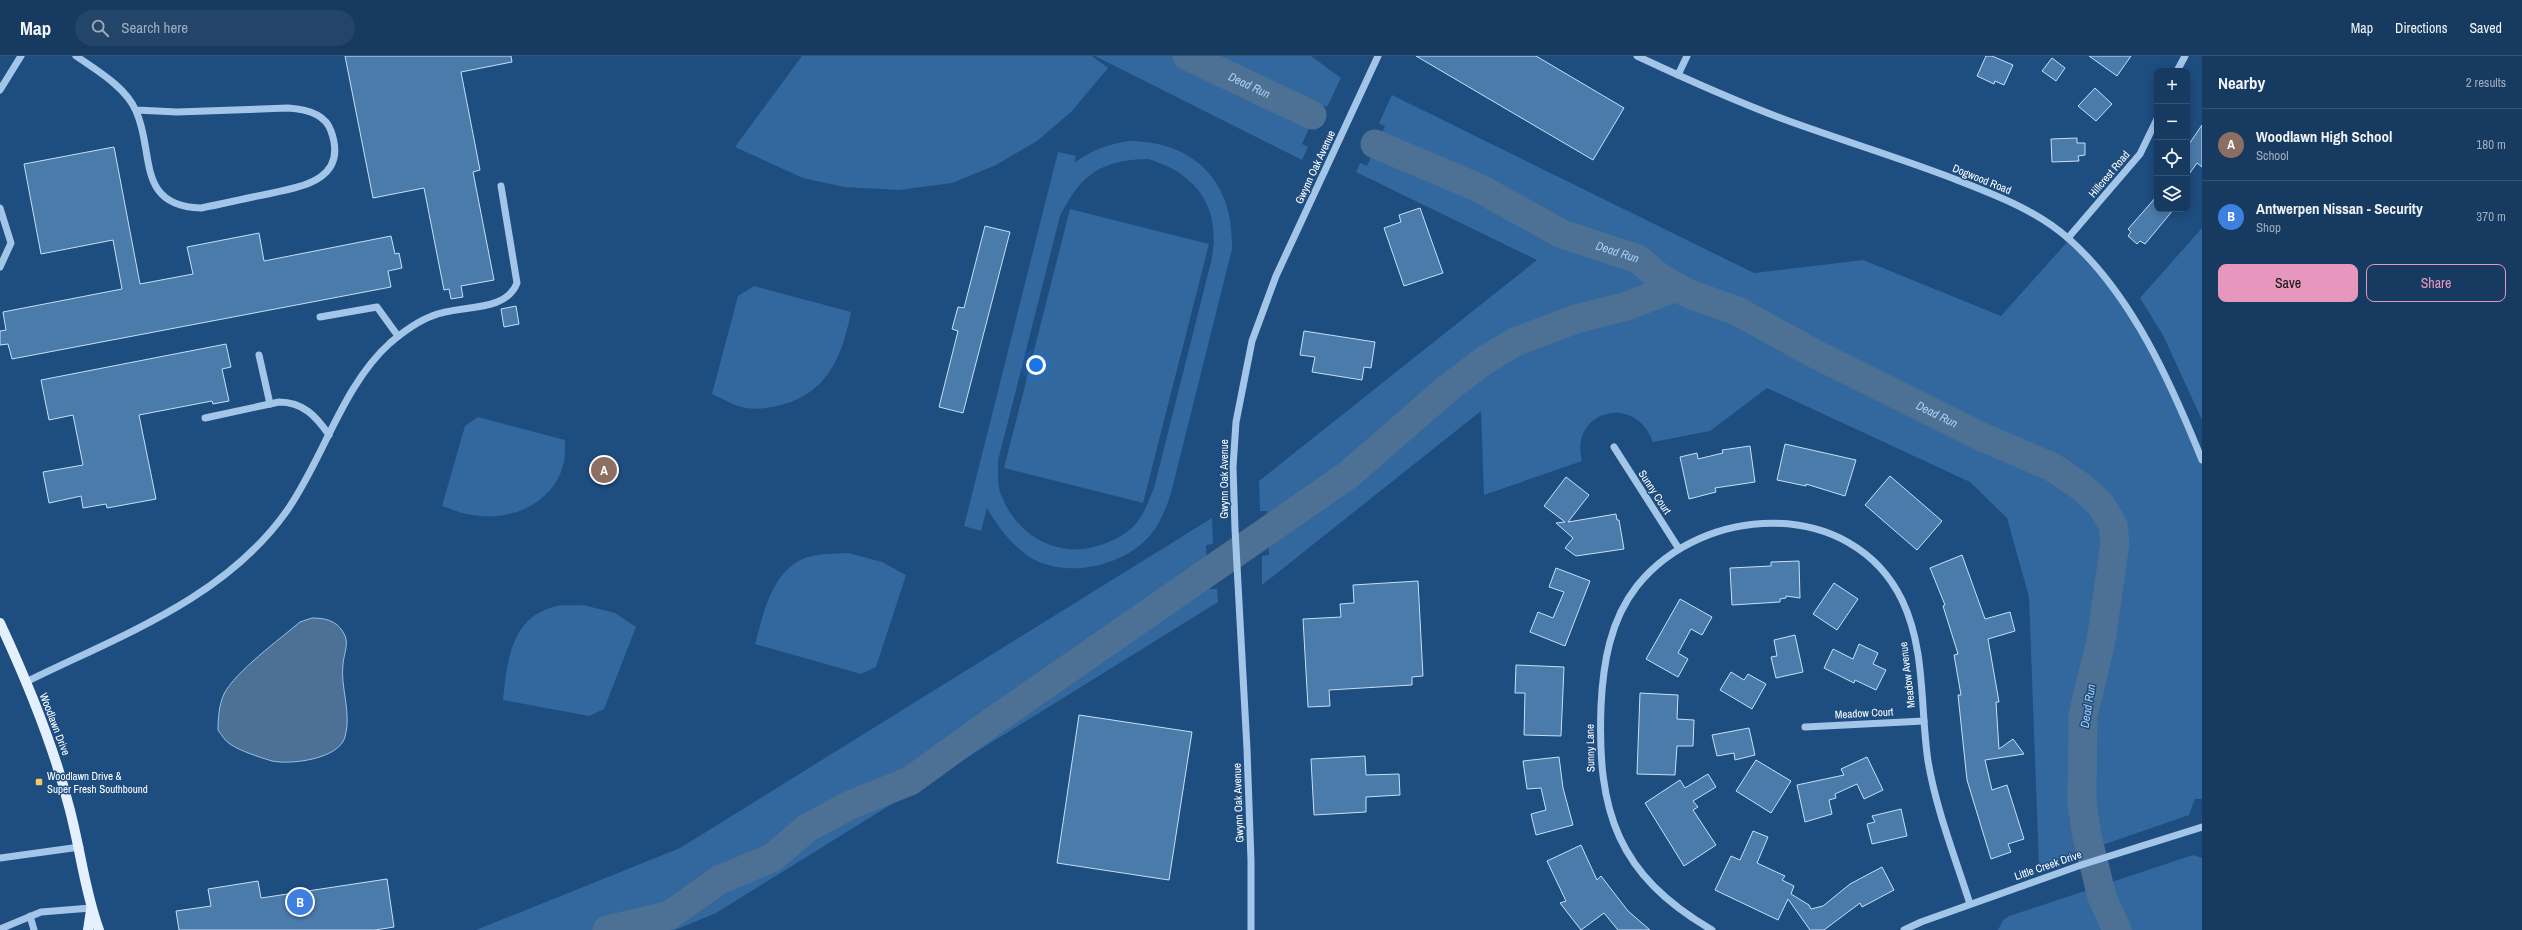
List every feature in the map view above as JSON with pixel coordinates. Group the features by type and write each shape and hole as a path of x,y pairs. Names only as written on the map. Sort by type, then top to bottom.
{"main road":[{"name":"Woodlawn Drive","path":"0,623 3,638 26,682 58,766 80,847 91,908 99,930"},
{"name":"Woodlawn Drive","path":"88,930 91,908"}],"street":[{"path":"0,90 21,56"},
{"path":"76,56 105,76 136,110 152,176 158,190 166,199 185,207 201,208 303,186 321,177 330,168 335,156 335,141 329,125 317,114 306,110 288,108 177,112 136,110"},
{"name":"Gwynn Oak Avenue","path":"1251,930 1251,844 1233,467 1236,422 1252,341 1276,276 1378,56"},
{"name":"Dogwood Road","path":"1637,56 1678,75 1786,120 1994,194 2035,214 2068,238 2112,284 2132,315 2166,379 2202,460"},
{"path":"1678,75 1687,56"},
{"path":"2179,68 2185,56"},
{"name":"Hillcrest Road","path":"2068,238 2140,154 2154,125"},
{"path":"26,682 198,596 230,573 263,542 287,510 354,389 388,344 398,336 433,315 507,299 514,292 517,283 500,186"},
{"path":"0,208 11,243 0,267"},
{"path":"320,317 377,307 398,336"},
{"path":"259,355 270,404"},
{"path":"205,418 279,402 297,404 317,418 329,436"},
{"name":"Sunny Court","path":"1614,447 1679,549"},
{"name":"Meadow Avenue","path":"1679,549 1729,528 1758,523 1788,522 1814,527 1864,554 1883,572 1901,599 1918,647 1928,762 1936,795 1970,904"},
{"name":"Sunny Lane","path":"1679,549 1637,586 1611,636 1602,676 1599,751 1602,784 1612,819 1623,846 1640,872 1665,896 1690,918 1712,930"},
{"name":"Meadow Court","path":"1805,727 1924,721"},
{"name":"Little Creek Drive","path":"1904,930 1970,904 2082,865 2202,827"},
{"path":"0,858 80,847"},
{"path":"0,929 41,912 91,908"},
{"path":"30,916 34,930"}],"shaded area":[{"path":"802,56 1092,56 1108,68 1071,112 1037,141 996,165 952,183 899,190 844,187 803,178 735,147"},
{"path":"1095,56 1311,56 1341,78 1327,107 1320,104 1302,144 1308,147 1302,160"},
{"path":"1392,95 1754,273 1863,260 2001,316 2068,241 2127,307 2202,455 2202,799 2195,799 2189,815 2039,867 2029,597 2007,518 1970,482 1767,388 1710,431 1653,442 1644,426 1632,417 1619,413 1606,414 1594,420 1585,430 1581,444 1582,461 1484,495 1481,411 1262,585 1262,556 1269,555 1267,511 1260,511 1259,481 1537,260 1356,172 1360,163 1367,166 1385,126 1379,123"},
{"path":"1128,141 1152,143 1173,148 1191,158 1206,170 1218,185 1226,204 1231,225 1232,249 1171,493 1160,521 1144,542 1130,552 1114,560 1096,566 1060,568 1043,564 1028,556 1005,534 987,508 981,531 964,526 1058,152 1076,156 1074,163 1093,151 1106,146","holes":["1148,159 1181,174 1193,184 1203,197 1213,226 1214,243 1211,262 1154,488 1142,515 1130,530 1121,536 1090,548 1074,549 1059,547 1031,535 1010,512 1000,493 998,461 1060,216 1076,190 1094,172 1105,166 1117,162"]},
{"path":"1070,209 1209,244 1143,503 1004,468"},
{"path":"2202,228 2202,420 2163,335 2140,298"},
{"path":"754,286 851,312 839,355 824,379 802,397 788,403 757,409 738,406 712,394 738,296"},
{"path":"478,417 565,440 564,462 559,476 551,489 541,499 516,512 502,515 487,516 461,513 442,506 465,426"},
{"path":"1212,518 1213,544 1206,545 1208,589 1217,589 1218,602 716,913 675,930 476,930 680,848"},
{"path":"848,553 882,562 906,575 876,667 861,674 755,644 768,600 778,580 785,571 800,560 813,556"},
{"path":"583,605 615,613 636,627 604,709 589,716 503,700 506,672 513,644 519,632 528,621 539,613 553,607"},
{"path":"312,618 321,618 333,622 340,628 346,640 343,664 343,682 347,709 347,728 341,745 334,751 313,759 280,762 256,756 230,744 218,730 221,703 224,694 238,676 259,656 300,622"},
{"path":"2193,855 2202,858 2202,930 1998,930 2003,920 2009,916"}],"building":[{"path":"345,56 511,56 512,62 461,72 480,170 473,172 494,280 461,286 463,297 451,299 449,289 444,290 424,188 373,198"},
{"path":"1416,56 1536,56 1624,108 1593,160"},
{"path":"1986,56 1992,56 2013,65 2004,85 1995,81 1994,84 1977,76"},
{"path":"2089,56 2131,56 2117,76"},
{"path":"2052,58 2065,68 2056,81 2042,71"},
{"path":"2095,88 2112,104 2096,121 2078,106"},
{"path":"2202,125 2202,167 2197,163 2190,173 2190,143"},
{"path":"2077,138 2077,143 2085,143 2085,155 2078,156 2079,161 2052,162 2051,139"},
{"path":"114,147 140,284 193,274 187,247 259,233 264,261 391,236 395,254 399,253 402,268 388,271 391,287 12,359 8,344 0,345 0,331 6,330 3,312 122,289 113,240 41,254 24,164"},
{"path":"2154,199 2154,212 2172,212 2145,244 2140,241 2137,244 2128,236 2131,232 2128,229"},
{"path":"1420,208 1443,273 1404,286 1384,228 1401,222 1399,215"},
{"path":"985,226 1010,232 963,413 939,407 958,331 952,329 958,307 964,308"},
{"path":"516,306 519,324 504,327 501,309"},
{"path":"1304,331 1375,342 1371,368 1364,367 1362,380 1312,372 1315,357 1300,355"},
{"path":"226,344 231,367 222,369 229,401 213,404 212,401 139,415 156,499 107,508 106,504 83,508 81,496 49,503 43,472 83,465 73,415 49,420 41,380"},
{"path":"1785,444 1856,460 1845,496 1806,484 1806,486 1777,480"},
{"path":"1750,446 1755,482 1715,488 1716,492 1689,499 1680,457 1697,453 1698,459 1723,453 1722,450"},
{"path":"1890,476 1942,521 1917,550 1865,505"},
{"path":"1566,477 1589,495 1568,522 1616,514 1617,520 1619,520 1624,549 1576,556 1565,548 1573,538 1556,523 1565,522 1544,506"},
{"path":"1962,555 1985,619 2010,612 2015,631 1988,639 1999,702 1996,702 1999,749 2013,739 2024,754 1985,760 1992,790 2007,785 2024,839 2008,844 2011,852 1991,859 1967,780 1958,695 1961,695 1954,655 1958,654 1943,606 1945,605 1930,568"},
{"path":"1799,561 1800,598 1786,596 1786,598 1780,599 1780,602 1732,605 1730,568 1771,566 1771,562"},
{"path":"1556,568 1590,581 1565,646 1530,632 1538,612 1553,618 1564,592 1549,587"},
{"path":"1418,581 1423,676 1412,677 1412,685 1329,690 1330,706 1308,707 1303,619 1341,617 1340,604 1354,603 1353,585"},
{"path":"1834,583 1858,599 1837,630 1813,614"},
{"path":"1680,599 1712,617 1702,635 1691,629 1678,653 1688,659 1678,677 1646,659"},
{"path":"1795,635 1803,672 1776,678 1771,657 1777,656 1774,640"},
{"path":"1859,644 1878,653 1873,664 1886,670 1876,690 1855,680 1854,683 1824,668 1833,649 1853,659"},
{"path":"1516,665 1564,667 1561,736 1524,735 1525,693 1515,693"},
{"path":"1731,672 1744,680 1748,674 1766,684 1752,709 1720,690"},
{"path":"1640,693 1678,695 1677,719 1694,720 1693,746 1677,746 1675,775 1637,774"},
{"path":"1079,715 1192,732 1169,880 1057,863"},
{"path":"1749,728 1755,755 1735,760 1734,753 1717,756 1712,735"},
{"path":"1365,756 1366,775 1399,774 1400,795 1366,797 1366,812 1314,815 1311,759"},
{"path":"1559,757 1563,788 1573,825 1536,835 1531,814 1546,810 1541,788 1527,789 1523,761"},
{"path":"1867,757 1883,790 1864,799 1857,784 1835,794 1836,798 1829,800 1832,814 1805,822 1797,785 1844,775 1841,769"},
{"path":"1756,760 1791,781 1771,813 1736,791"},
{"path":"1708,774 1716,787 1693,801 1698,807 1693,810 1716,845 1684,866 1645,803 1680,780 1685,788"},
{"path":"1901,809 1907,836 1872,844 1867,824 1875,822 1872,816"},
{"path":"1753,831 1768,837 1757,863 1785,876 1782,880 1794,886 1791,894 1809,905 1811,909 1823,906 1850,884 1882,867 1894,890 1862,907 1860,903 1824,930 1810,930 1788,899 1778,920 1715,890 1731,856 1740,860"},
{"path":"1581,845 1597,880 1601,876 1628,911 1650,930 1618,930 1604,913 1581,930 1560,903 1566,901 1547,861"},
{"path":"387,879 394,927 375,930 179,930 176,911 211,906 208,889 258,881 261,898"}],"waterway":[{"name":"Dead Run","path":"1187,56 1312,115"},
{"name":"Dead Run","path":"1375,144 1479,188 1562,234 1638,259 1659,277 1689,294 1737,311 1817,355 1982,437 2052,467 2083,488 2101,505 2113,525 2115,543 2101,641 2083,715 2082,803 2087,836 2102,897 2117,930"},
{"path":"607,930 670,915 719,880 772,858 807,828 850,805 910,781 986,726 1348,475 1448,388 1485,360 1515,342 1576,319 1627,306 1676,287"}],"place":[{"name":"Woodlawn High School","path":"604,470"},
{"name":"Woodlawn Drive & Super Fresh Southbound","path":"39,782"},
{"name":"Antwerpen Nissan - Security","path":"300,902"}]}
